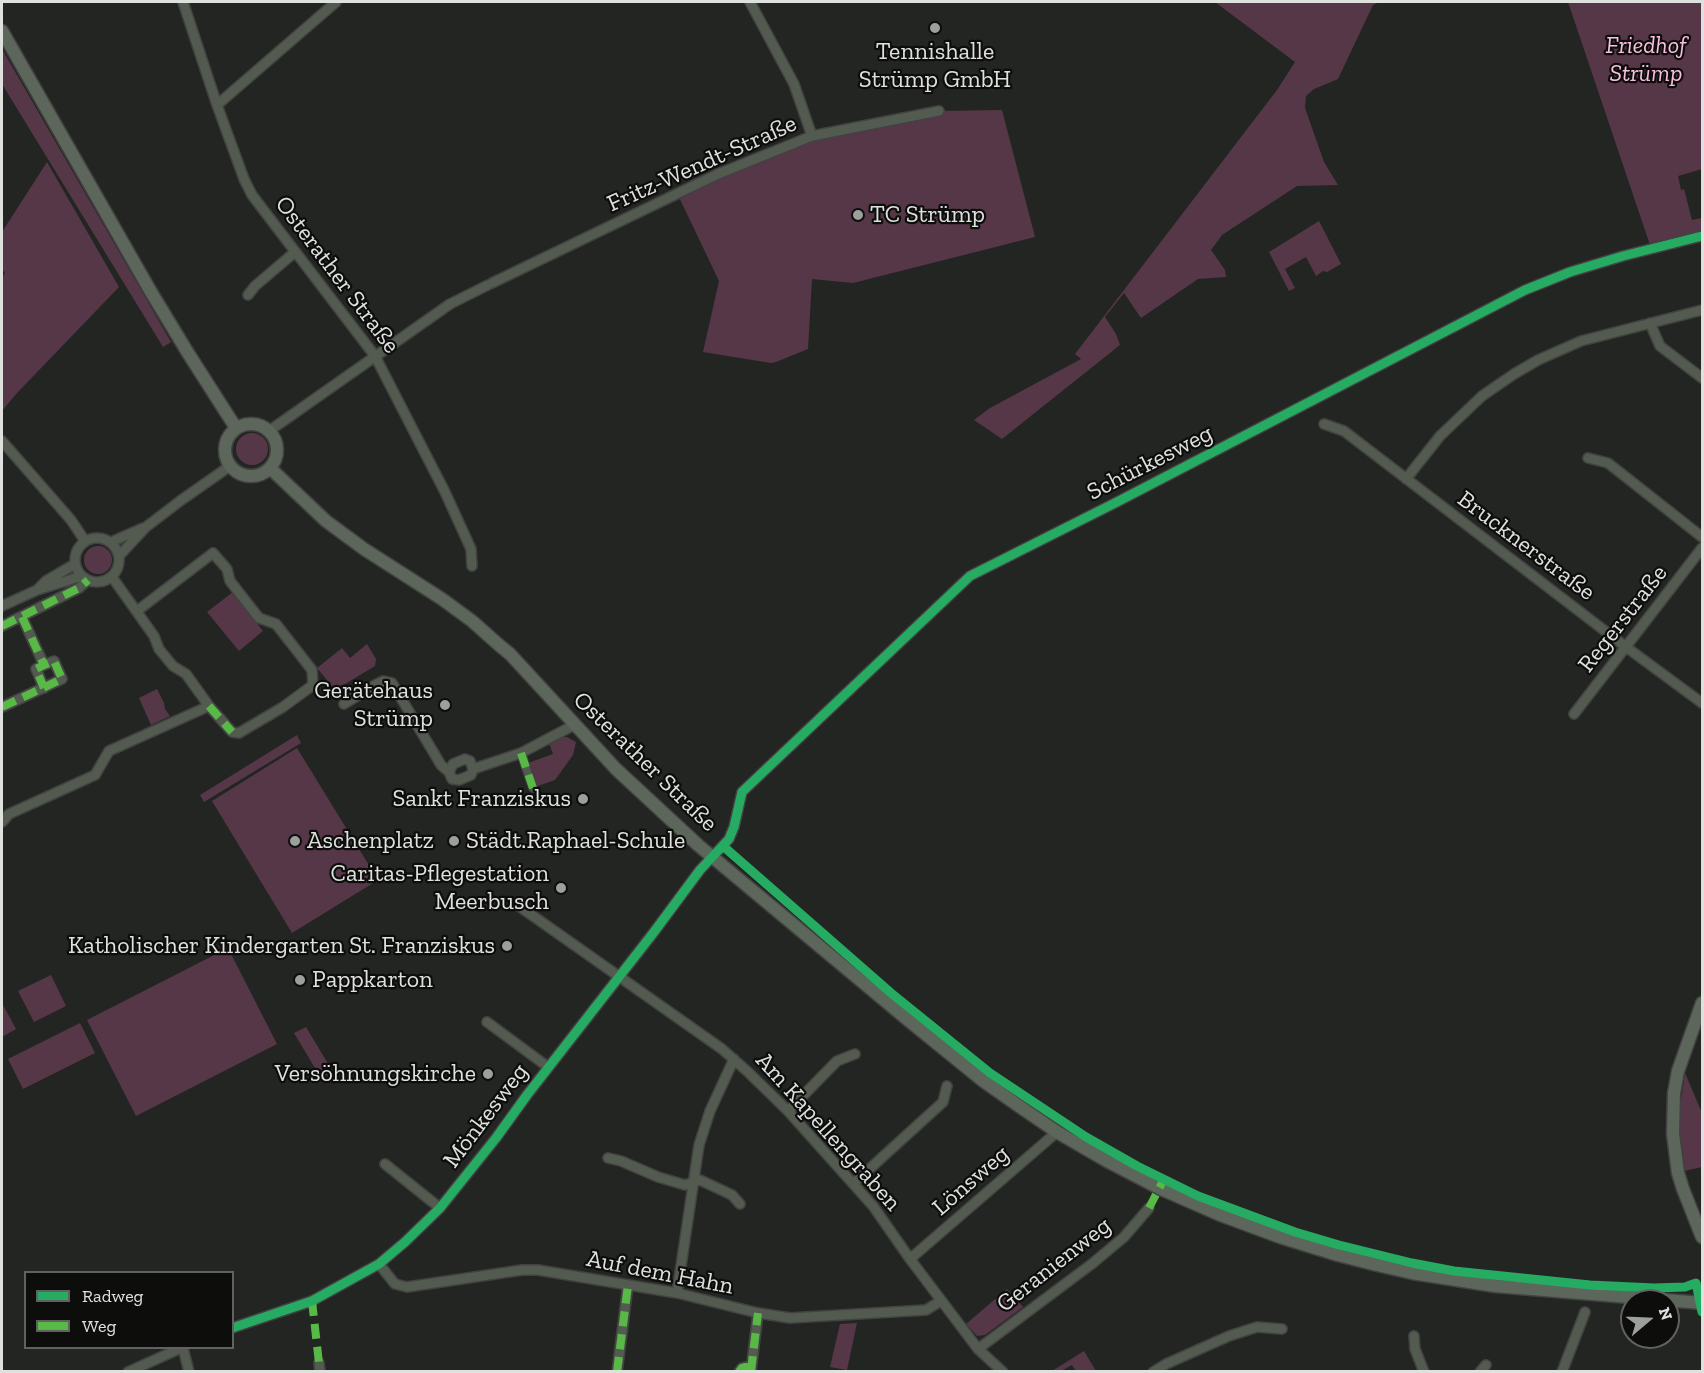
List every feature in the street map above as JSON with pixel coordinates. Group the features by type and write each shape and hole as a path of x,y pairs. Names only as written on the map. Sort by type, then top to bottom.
{"main road":[{"path":"2,31 151,292 236,428"},
{"path":"244,424 253,424 269,431 277,445 275,461 270,468 263,473 247,476 230,466 226,458 226,441 236,428 244,424"},
{"name":"Osterather Straße","path":"270,468 326,521 472,621 510,654 616,769 713,857 908,1020 982,1080 1058,1132 1107,1161 1161,1189 1218,1214 1280,1237 1338,1255 1412,1273 1495,1286 1702,1304"},
{"path":"1702,1003 1678,1071 1674,1093 1673,1134 1678,1173 1702,1237"}],"street":[{"name":"Osterather Straße","path":"183,2 217,105 252,195 375,356 450,502 471,549 472,566"},
{"path":"217,105 336,2"},
{"path":"750,2 794,84 812,136"},
{"name":"Fritz-Wendt-Straße","path":"269,431 450,303 718,174 812,136 939,111"},
{"name":"Schürkesweg","path":"713,857 729,839 742,792 746,787 970,576 1525,290 1570,272 1702,236"},
{"path":"248,295 255,285 296,252"},
{"path":"1406,478 1440,436 1482,396 1514,374 1581,341 1702,310"},
{"path":"1650,323 1660,346 1702,378"},
{"name":"Brucknerstraße","path":"1324,424 1344,431 1702,703"},
{"path":"2,441 86,541"},
{"path":"1588,458 1608,463 1702,537"},
{"path":"119,556 146,527 230,466"},
{"path":"111,542 146,527"},
{"path":"2,606 38,590 85,578 100,582 112,577 118,567 119,556 111,542 98,538 86,541 77,551 75,564 85,578"},
{"name":"Regerstraße","path":"1574,714 1702,548"},
{"path":"112,577 154,636 159,649 173,666 186,674 209,706 232,732 236,734 243,732 313,685 312,670 276,624 259,618 230,581 227,569 213,552 137,611"},
{"path":"38,590 46,581 75,564"},
{"path":"2,626 79,588 85,578"},
{"path":"22,617 44,665"},
{"path":"2,707 62,680 54,661 36,669 44,688"},
{"path":"344,704 383,681 392,683 441,765 449,772 452,779 459,780 471,775 473,769 470,761 465,759 453,764 449,772"},
{"path":"2,822 9,814 95,775 109,751 209,706"},
{"path":"473,769 521,753 574,725"},
{"path":"521,753 533,788"},
{"name":"Mönkesweg","path":"234,1327 312,1301 379,1264 440,1208 700,870 713,857"},
{"name":"Am Kapellengraben","path":"516,904 734,1059 788,1112 873,1206 978,1349 1003,1371"},
{"path":"487,1022 548,1067"},
{"path":"788,1112 837,1060 855,1054"},
{"path":"677,1293 699,1145 710,1111 734,1059"},
{"path":"854,1184 943,1102 947,1086"},
{"name":"Lönsweg","path":"910,1259 1058,1132"},
{"path":"608,1158 685,1185 700,1180 732,1196 740,1204"},
{"path":"385,1164 440,1208"},
{"name":"Geranienweg","path":"978,1349 1093,1263 1124,1236 1149,1208"},
{"name":"Auf dem Hahn","path":"379,1264 395,1284 407,1287 522,1270 549,1272 677,1293 758,1313 790,1318 926,1310 941,1301"},
{"path":"617,1371 628,1285"},
{"path":"1562,1371 1585,1312"},
{"path":"751,1371 758,1313"},
{"path":"1154,1371 1229,1336 1257,1327 1282,1329"},
{"path":"1414,1335 1415,1349 1424,1371"},
{"path":"128,1371 178,1349"},
{"path":"183,1349 189,1371"},
{"path":"739,1371 746,1367 751,1371"}],"green space":[{"path":"1215,2 1379,2 1373,5 1338,79 1314,89 1306,96 1305,108 1324,162 1338,185 1297,186 1222,235 1211,250 1225,270 1226,277 1198,279 1141,318 1124,293 1105,317 1120,345 1002,439 974,420 990,408 1081,359 1075,354 1277,90 1295,62"},
{"name":"Friedhof Strümp","path":"1568,2 1702,2 1702,169 1678,176 1692,220 1702,218 1702,231 1650,245"},
{"path":"2,49 171,342 163,347 2,84"},
{"name":"TC Strümp","path":"1002,110 1035,237 853,283 812,279 808,349 776,362 703,352 719,281 677,193 812,136 939,111"},
{"path":"47,162 119,287 2,411 2,277 5,273 2,269 2,232"},
{"path":"1319,221 1341,264 1316,276 1306,257 1285,269 1295,288 1289,291 1269,252"},
{"path":"252,433 263,438 268,449 263,460 252,465 241,460 236,449 241,438"},
{"path":"98,546 108,550 112,560 108,570 98,574 88,570 84,560 88,550"},
{"path":"233,592 263,631 239,651 207,612"},
{"path":"367,644 376,659 375,666 335,690 317,668 342,648 350,658"},
{"path":"157,689 170,716 151,725 139,698"},
{"path":"297,735 301,743 204,802 200,795"},
{"path":"558,736 567,737 576,742 573,755 555,780 535,787 528,763 553,754 549,743"},
{"name":"Aschenplatz","path":"297,748 378,880 292,933 212,801"},
{"path":"228,948 277,1044 136,1116 87,1020"},
{"path":"51,975 66,1006 34,1022 18,991"},
{"path":"2,1003 16,1029 2,1037"},
{"path":"80,1023 95,1053 23,1089 8,1059"},
{"path":"306,1027 333,1072 321,1078 294,1033"},
{"path":"1685,1073 1702,1113 1702,1167 1684,1171 1679,1134"},
{"path":"1007,1289 1023,1307 985,1335 977,1336 966,1324"},
{"path":"857,1323 847,1370 830,1367 840,1324"},
{"path":"1084,1351 1096,1371 1076,1371 1072,1365 1061,1371 1052,1371"}],"marked path":[{"path":"2,626 79,588 88,580"},
{"path":"22,617 44,665 36,669 44,688"},
{"path":"2,707 62,679 54,661 44,665"},
{"path":"209,706 232,732"},
{"path":"521,753 533,788"},
{"path":"1149,1208 1164,1179"},
{"path":"617,1372 628,1285"},
{"path":"312,1301 319,1363"},
{"path":"751,1371 758,1313"},
{"path":"739,1372 746,1367 751,1372"}],"cycle path":[{"path":"234,1327 312,1301 379,1264 440,1208 700,870 729,839 742,792 970,576 1525,290 1570,272 1702,236"},
{"path":"723,846 891,993 990,1073 1086,1137 1137,1166 1198,1196 1295,1232 1339,1245 1454,1271 1590,1285 1654,1288 1685,1287 1696,1283 1702,1312"}],"place":[{"name":"Tennishalle Strümp GmbH","path":"935,28"},
{"name":"TC Strümp","path":"858,215"},
{"name":"Gerätehaus Strümp","path":"445,705"},
{"name":"Sankt Franziskus","path":"583,799"},
{"name":"Aschenplatz","path":"295,841"},
{"name":"Städt.Raphael-Schule","path":"454,841"},
{"name":"Caritas-Pflegestation Meerbusch","path":"561,888"},
{"name":"Katholischer Kindergarten St. Franziskus","path":"507,946"},
{"name":"Pappkarton","path":"300,980"},
{"name":"Versöhnungskirche","path":"488,1074"}]}
